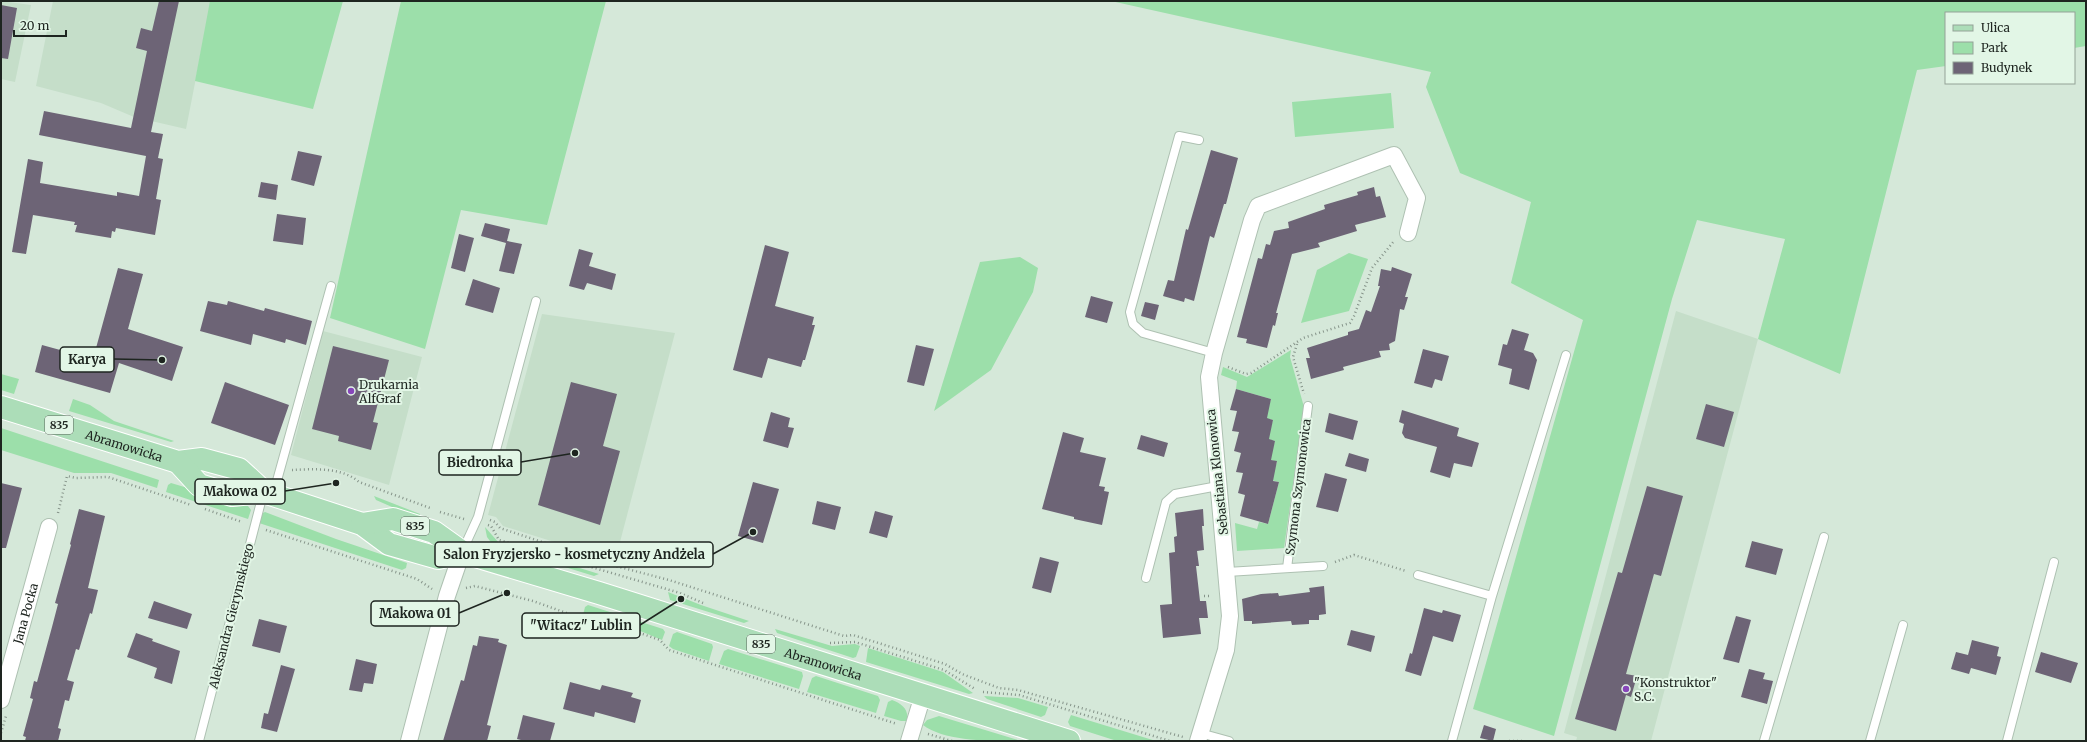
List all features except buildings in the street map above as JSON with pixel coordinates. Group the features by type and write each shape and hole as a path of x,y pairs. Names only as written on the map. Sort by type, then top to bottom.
{"main road":[{"name":"Abramowicka","path":"1,407 178,462 202,459 239,470 269,493 362,524 389,544 438,558 462,552 923,695 1042,737 1069,741"}],"street":[{"name":"Sebastiana Klonowica","path":"1196,738 1226,650 1230,616 1209,387 1214,353 1252,220 1258,206 1394,155 1417,198 1408,233"},
{"name":"Jana Pocka","path":"1,700 49,527"},
{"path":"409,741 447,596 462,552"},
{"path":"911,735 923,695"}],"lane":[{"path":"1199,140 1179,136 1130,312 1133,324 1142,333 1214,353"},
{"name":"Aleksandra Gierymskiego","path":"199,741 255,526 269,493 331,286"},
{"path":"462,552 478,517 536,301"},
{"path":"1452,741 1492,596 1566,355"},
{"name":"Szymona Szymonowica","path":"1287,568 1308,406"},
{"path":"1146,578 1166,502 1175,494 1218,486"},
{"path":"1764,741 1824,537"},
{"path":"2007,741 2054,562"},
{"name":"Szymona Szymonowica","path":"1227,572 1323,566"},
{"path":"1418,575 1492,596"},
{"path":"1870,741 1903,625"},
{"path":"1196,738 1229,741"}],"path":[{"path":"1226,366 1246,374 1251,373 1298,344 1303,338 1350,323 1372,268 1397,237 1408,233"},
{"path":"1298,344 1293,357 1308,406"},
{"path":"67,476 108,477 197,506"},
{"path":"204,509 417,579 438,593 447,596 457,598 465,589 475,586 533,601 572,615 620,626 660,640 669,650 911,735 952,741"},
{"path":"478,517 495,522 500,528 608,564 669,580 844,636 853,636 945,664 962,674 999,688 1018,690 1196,738"},
{"path":"1323,566 1354,555 1418,575"},
{"path":"666,589 708,605"},
{"path":"825,642 832,644 855,642 944,670 974,689 987,692 1019,695 1170,741"},
{"path":"1509,741 1524,741"}],"shaded area":[{"path":"1,1 31,5 15,82 1,79"},
{"path":"53,1 211,1 186,129 134,117 101,103 36,86"},
{"path":"1676,311 1758,339 1651,741 1576,741 1577,737 1564,733"},
{"path":"542,314 675,333 615,561 503,526 496,517 488,515"},
{"path":"323,331 422,357 389,485 291,455"}],"green space":[{"path":"210,1 343,1 313,109 195,81"},
{"path":"401,1 606,1 547,225 461,210 425,349 330,318"},
{"path":"1111,1 2086,1 2086,46 2075,48 2075,12 1945,12 1945,66 1917,70 1840,374 1758,339 1785,239 1697,220 1672,299 1554,736 1473,709 1583,320 1511,283 1531,202 1460,173 1426,87 1431,72"},
{"path":"1391,93 1394,128 1295,137 1292,102"},
{"path":"1349,253 1368,259 1349,311 1301,323 1317,270"},
{"path":"1020,257 1038,268 1033,292 991,370 934,411 980,262"},
{"path":"1291,350 1290,357 1304,407 1284,548 1237,551 1235,523 1257,529 1259,522 1268,524 1279,482 1271,480 1277,462 1269,459 1275,441 1267,439 1273,420 1265,418 1271,399 1236,389 1237,381 1221,375 1223,367 1247,377"},
{"path":"1,374 19,379 14,394 1,390"},
{"path":"73,399 90,405 114,421 174,441 171,442 69,411"},
{"path":"1,428 159,480 157,488 111,473 74,473 1,450"},
{"path":"171,483 248,506 251,510 248,519 166,492 168,485"},
{"path":"374,496 420,514 420,516 415,517 376,500"},
{"path":"265,512 336,539 407,563 406,568 402,570 259,523 261,514"},
{"path":"485,527 499,543 599,574 594,576 493,545 487,537"},
{"path":"668,592 749,621 744,623 670,600"},
{"path":"588,605 663,629 665,632 662,640 621,623 583,615 585,607"},
{"path":"775,629 832,646 855,644 860,646 856,657 853,658 777,633"},
{"path":"677,632 712,644 713,647 709,661 673,649 669,646 673,634"},
{"path":"868,648 943,672 973,693 969,694 866,662"},
{"path":"728,649 802,672 803,676 799,689 719,664 724,651"},
{"path":"816,676 878,696 880,700 876,713 807,692 812,678"},
{"path":"984,696 1018,698 1048,707 1045,715 1041,717 987,699"},
{"path":"892,700 899,703 906,710 907,721 901,721 884,716 888,702"},
{"path":"1071,715 1156,741 1117,741 1070,726 1068,722"},
{"path":"939,716 1021,741 956,738 932,731 923,725 927,720"}],"place":[{"name":"Karya","path":"162,360"},
{"name":"Drukarnia AlfGraf","path":"351,391"},
{"name":"Biedronka","path":"575,453"},
{"name":"Makowa 02","path":"336,483"},
{"name":"Salon Fryzjersko - kosmetyczny Andżela","path":"753,532"},
{"name":"Makowa 01","path":"507,593"},
{"name":"\"Witacz\" Lublin","path":"681,599"},
{"name":"\"Konstruktor\" S.C.","path":"1626,689"}]}
